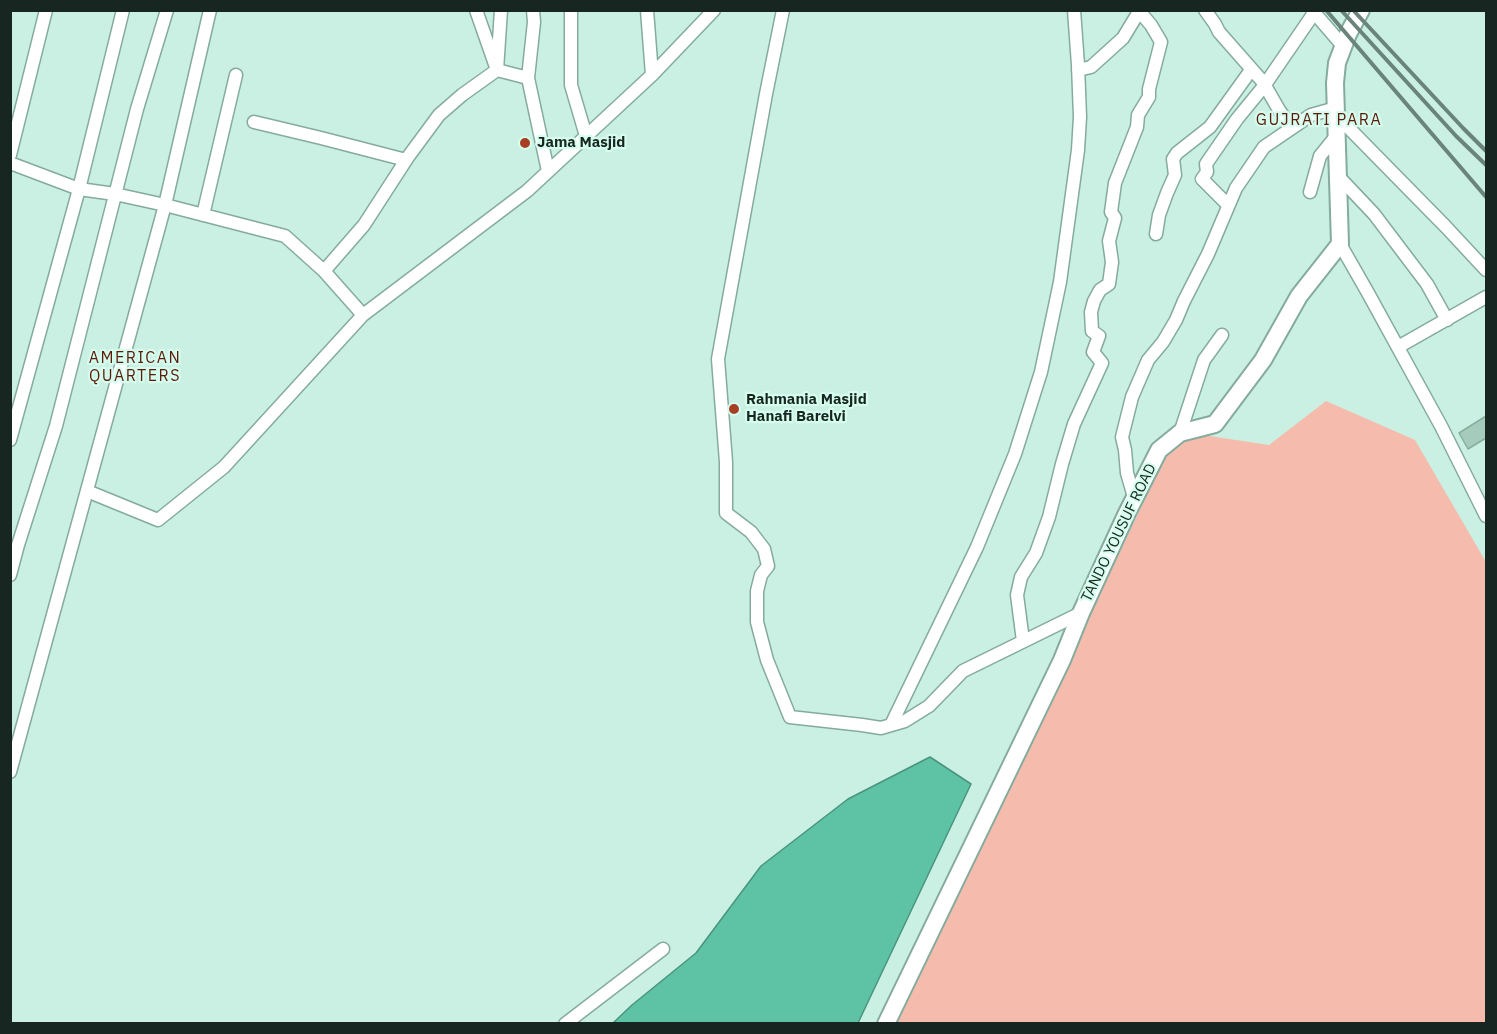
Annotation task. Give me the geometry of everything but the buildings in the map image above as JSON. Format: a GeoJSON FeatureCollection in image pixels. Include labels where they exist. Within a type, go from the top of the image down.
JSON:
{"type":"FeatureCollection","features":[{"type":"Feature","properties":{"kind":"street"},"geometry":{"type":"LineString","coordinates":[[10,155],[45,10]]}},
{"type":"Feature","properties":{"kind":"street"},"geometry":{"type":"LineString","coordinates":[[10,440],[79,189],[123,10]]}},
{"type":"Feature","properties":{"kind":"street"},"geometry":{"type":"LineString","coordinates":[[10,575],[56,426],[137,109],[167,10]]}},
{"type":"Feature","properties":{"kind":"street"},"geometry":{"type":"LineString","coordinates":[[10,772],[165,205],[210,10]]}},
{"type":"Feature","properties":{"kind":"street"},"geometry":{"type":"LineString","coordinates":[[476,10],[497,70]]}},
{"type":"Feature","properties":{"kind":"street"},"geometry":{"type":"LineString","coordinates":[[497,70],[501,10]]}},
{"type":"Feature","properties":{"kind":"street"},"geometry":{"type":"LineString","coordinates":[[533,10],[534,22],[528,78],[548,171]]}},
{"type":"Feature","properties":{"kind":"street"},"geometry":{"type":"LineString","coordinates":[[571,10],[571,85],[586,136]]}},
{"type":"Feature","properties":{"kind":"street"},"geometry":{"type":"LineString","coordinates":[[647,10],[652,75]]}},
{"type":"Feature","properties":{"kind":"street"},"geometry":{"type":"LineString","coordinates":[[87,491],[158,520],[224,468],[363,315],[527,191],[652,75],[714,10]]}},
{"type":"Feature","properties":{"kind":"street"},"geometry":{"type":"LineString","coordinates":[[783,10],[718,359],[726,462],[726,513],[751,532],[764,549],[768,566],[761,575],[757,591],[757,622],[767,660],[790,717],[881,728],[905,721],[929,705],[963,671],[1081,613]]}},
{"type":"Feature","properties":{"kind":"street"},"geometry":{"type":"LineString","coordinates":[[891,725],[977,547],[1015,454],[1041,372],[1060,282],[1078,150],[1080,117],[1074,10]]}},
{"type":"Feature","properties":{"kind":"street"},"geometry":{"type":"LineString","coordinates":[[1205,10],[1219,32],[1264,86],[1292,128]]}},
{"type":"Feature","properties":{"kind":"street"},"geometry":{"type":"LineString","coordinates":[[1361,10],[1343,46],[1337,63],[1335,83],[1340,244],[1441,426],[1486,516]]}},
{"type":"Feature","properties":{"kind":"street"},"geometry":{"type":"LineString","coordinates":[[1023,641],[1017,595],[1021,577],[1036,553],[1074,424],[1102,363],[1093,352],[1099,336],[1092,331],[1091,312],[1100,290],[1109,284],[1112,262],[1109,241],[1115,218],[1111,212],[1114,183],[1137,127],[1138,116],[1149,97],[1161,42],[1140,11],[1123,38],[1091,67],[1078,70]]}},
{"type":"Feature","properties":{"kind":"street"},"geometry":{"type":"LineString","coordinates":[[1228,205],[1202,179],[1207,172],[1206,164],[1237,119],[1264,86],[1313,12],[1343,46]]}},
{"type":"Feature","properties":{"kind":"street"},"geometry":{"type":"LineString","coordinates":[[497,70],[528,78]]}},
{"type":"Feature","properties":{"kind":"street"},"geometry":{"type":"LineString","coordinates":[[324,271],[364,225],[406,160],[440,115],[462,95],[497,70]]}},
{"type":"Feature","properties":{"kind":"street"},"geometry":{"type":"LineString","coordinates":[[1156,234],[1159,215],[1175,175],[1173,159],[1177,153],[1210,127],[1251,70]]}},
{"type":"Feature","properties":{"kind":"street"},"geometry":{"type":"LineString","coordinates":[[203,215],[236,75]]}},
{"type":"Feature","properties":{"kind":"street"},"geometry":{"type":"LineString","coordinates":[[1134,497],[1126,473],[1122,438],[1132,397],[1149,360],[1176,320],[1208,254],[1236,188],[1264,147],[1311,115],[1336,111]]}},
{"type":"Feature","properties":{"kind":"street"},"geometry":{"type":"LineString","coordinates":[[1336,111],[1486,270]]}},
{"type":"Feature","properties":{"kind":"street"},"geometry":{"type":"LineString","coordinates":[[254,122],[406,160]]}},
{"type":"Feature","properties":{"kind":"street"},"geometry":{"type":"LineString","coordinates":[[1310,192],[1320,156],[1337,135]]}},
{"type":"Feature","properties":{"kind":"street"},"geometry":{"type":"LineString","coordinates":[[10,163],[79,189],[165,205],[285,236],[324,271],[363,315]]}},
{"type":"Feature","properties":{"kind":"street"},"geometry":{"type":"LineString","coordinates":[[1339,177],[1374,214],[1427,284],[1447,320]]}},
{"type":"Feature","properties":{"kind":"street","name":"TANDO YOUSUF ROAD"},"geometry":{"type":"LineString","coordinates":[[886,1023],[1062,660],[1134,497],[1159,450],[1180,433],[1215,424],[1263,360],[1299,296],[1340,244]]}},
{"type":"Feature","properties":{"kind":"street"},"geometry":{"type":"LineString","coordinates":[[1398,347],[1486,297]]}},
{"type":"Feature","properties":{"kind":"street"},"geometry":{"type":"LineString","coordinates":[[1180,433],[1204,360],[1222,335]]}},
{"type":"Feature","properties":{"kind":"street"},"geometry":{"type":"LineString","coordinates":[[565,1023],[663,949]]}},
{"type":"Feature","properties":{"kind":"shaded area"},"geometry":{"type":"Polygon","coordinates":[[[1326,401],[1415,440],[1486,562],[1486,1023],[896,1024],[1171,444],[1203,435],[1269,445],[1326,401]]]}},
{"type":"Feature","properties":{"kind":"shaded area"},"geometry":{"type":"Polygon","coordinates":[[[930,757],[971,784],[858,1023],[613,1023],[696,953],[761,866],[848,799],[930,757]]]}},
{"type":"Feature","properties":{"kind":"railway"},"geometry":{"type":"LineString","coordinates":[[1326,10],[1486,197]]}},
{"type":"Feature","properties":{"kind":"railway"},"geometry":{"type":"LineString","coordinates":[[1341,10],[1456,136],[1486,165]]}},
{"type":"Feature","properties":{"kind":"railway"},"geometry":{"type":"LineString","coordinates":[[1353,10],[1486,151]]}},
{"type":"Feature","properties":{"kind":"place","name":"Jama Masjid"},"geometry":{"type":"Point","coordinates":[525,143]}},
{"type":"Feature","properties":{"kind":"place","name":"Rahmania Masjid Hanafi Barelvi"},"geometry":{"type":"Point","coordinates":[734,409]}},
{"type":"Feature","properties":{"kind":"district","name":"GUJRATI PARA"},"geometry":{"type":"Point","coordinates":[1319,120]}},
{"type":"Feature","properties":{"kind":"district","name":"AMERICAN QUARTERS"},"geometry":{"type":"Point","coordinates":[135,367]}}]}
